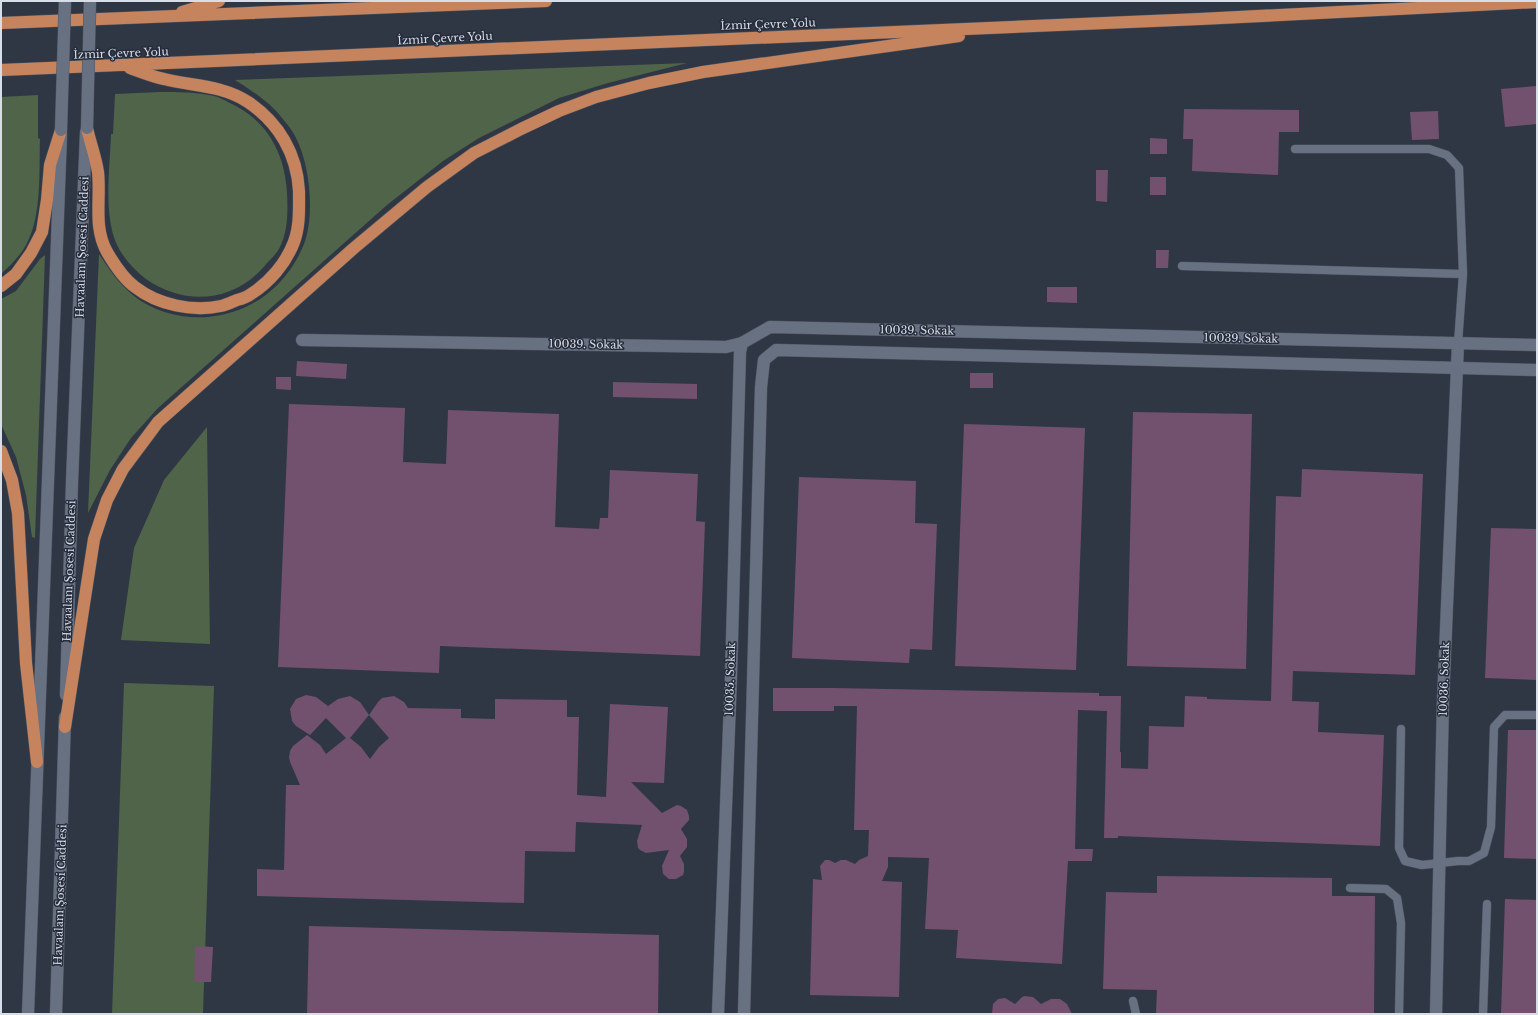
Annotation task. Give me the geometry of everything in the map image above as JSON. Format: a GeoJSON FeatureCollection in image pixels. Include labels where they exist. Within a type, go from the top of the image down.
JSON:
{"type":"FeatureCollection","features":[{"type":"Feature","properties":{"kind":"highway"},"geometry":{"type":"LineString","coordinates":[[163,18],[219,1]]}},
{"type":"Feature","properties":{"kind":"highway"},"geometry":{"type":"LineString","coordinates":[[1,24],[546,1]]}},
{"type":"Feature","properties":{"kind":"highway","name":"İzmir Çevre Yolu"},"geometry":{"type":"LineString","coordinates":[[1,70],[1039,26],[1537,2]]}},
{"type":"Feature","properties":{"kind":"highway"},"geometry":{"type":"LineString","coordinates":[[65,727],[94,539],[107,500],[123,469],[138,447],[158,422],[354,248],[427,187],[474,153],[521,128],[559,111],[596,97],[649,83],[702,72],[815,55],[1039,26]]}},
{"type":"Feature","properties":{"kind":"highway"},"geometry":{"type":"LineString","coordinates":[[87,128],[98,172],[98,224],[106,250],[121,272],[135,287],[155,299],[176,306],[196,308],[221,306],[250,295],[271,278],[284,262],[294,242],[298,225],[299,208],[298,179],[292,154],[281,134],[269,120],[247,102],[218,89],[164,80],[123,66]]}},
{"type":"Feature","properties":{"kind":"highway"},"geometry":{"type":"LineString","coordinates":[[1,286],[16,274],[31,253],[42,232],[50,165],[61,130]]}},
{"type":"Feature","properties":{"kind":"highway"},"geometry":{"type":"LineString","coordinates":[[1,451],[12,480],[18,513],[26,663],[37,762]]}},
{"type":"Feature","properties":{"kind":"street"},"geometry":{"type":"LineString","coordinates":[[28,1014],[45,586],[65,1]]}},
{"type":"Feature","properties":{"kind":"street","name":"Havaalanı Şosesi Caddesi"},"geometry":{"type":"LineString","coordinates":[[56,1014],[72,482],[87,128],[90,1]]}},
{"type":"Feature","properties":{"kind":"street","name":"10039. Sokak"},"geometry":{"type":"LineString","coordinates":[[302,340],[726,346],[742,344],[770,327],[1537,345]]}},
{"type":"Feature","properties":{"kind":"street","name":"10036. Sokak"},"geometry":{"type":"LineString","coordinates":[[1436,1014],[1443,701],[1458,343]]}},
{"type":"Feature","properties":{"kind":"street","name":"10035. Sokak"},"geometry":{"type":"LineString","coordinates":[[718,1014],[731,676],[740,360],[742,344]]}},
{"type":"Feature","properties":{"kind":"street","name":"10035. Sokak"},"geometry":{"type":"LineString","coordinates":[[744,1014],[760,387],[764,360],[776,350],[1457,368]]}},
{"type":"Feature","properties":{"kind":"street"},"geometry":{"type":"LineString","coordinates":[[1457,368],[1537,370]]}},
{"type":"Feature","properties":{"kind":"lane"},"geometry":{"type":"LineString","coordinates":[[1295,149],[1429,149],[1447,155],[1459,168],[1463,274],[1458,343]]}},
{"type":"Feature","properties":{"kind":"lane"},"geometry":{"type":"LineString","coordinates":[[1182,266],[1463,274]]}},
{"type":"Feature","properties":{"kind":"lane"},"geometry":{"type":"LineString","coordinates":[[1402,729],[1399,848],[1405,861],[1422,865],[1469,861],[1484,854],[1491,827],[1494,727],[1505,715],[1537,715]]}},
{"type":"Feature","properties":{"kind":"lane"},"geometry":{"type":"LineString","coordinates":[[1350,888],[1386,888],[1397,898],[1401,923],[1400,1014]]}},
{"type":"Feature","properties":{"kind":"lane"},"geometry":{"type":"LineString","coordinates":[[1483,1014],[1487,904]]}},
{"type":"Feature","properties":{"kind":"lane"},"geometry":{"type":"LineString","coordinates":[[1133,1001],[1136,1014]]}},
{"type":"Feature","properties":{"kind":"green space"},"geometry":{"type":"Polygon","coordinates":[[[687,63],[608,83],[559,98],[479,138],[443,161],[387,205],[158,408],[131,438],[110,470],[88,513],[99,254],[119,281],[142,302],[169,313],[188,317],[208,317],[239,310],[266,295],[288,273],[304,244],[310,205],[308,176],[301,149],[288,125],[277,112],[260,97],[235,80],[687,63]]]}},
{"type":"Feature","properties":{"kind":"green space"},"geometry":{"type":"Polygon","coordinates":[[[181,92],[214,96],[241,109],[263,127],[271,138],[282,164],[287,193],[287,222],[279,249],[255,276],[241,286],[226,293],[194,297],[177,294],[161,288],[146,279],[130,264],[117,245],[113,233],[110,220],[108,191],[115,94],[181,92]]]}},
{"type":"Feature","properties":{"kind":"green space"},"geometry":{"type":"Polygon","coordinates":[[[38,95],[38,138],[40,139],[39,192],[35,219],[32,232],[22,252],[1,274],[1,97],[38,95]]]}},
{"type":"Feature","properties":{"kind":"green space"},"geometry":{"type":"Polygon","coordinates":[[[45,255],[35,538],[32,537],[26,495],[16,457],[1,424],[1,299],[16,291],[40,259],[45,255]]]}},
{"type":"Feature","properties":{"kind":"green space"},"geometry":{"type":"Polygon","coordinates":[[[207,427],[210,644],[121,640],[134,548],[164,480],[207,427]]]}},
{"type":"Feature","properties":{"kind":"green space"},"geometry":{"type":"Polygon","coordinates":[[[124,683],[214,686],[203,1014],[112,1014],[124,683]]]}},
{"type":"Feature","properties":{"kind":"building"},"geometry":{"type":"Polygon","coordinates":[[[1537,86],[1537,124],[1505,127],[1501,89],[1537,86]]]}},
{"type":"Feature","properties":{"kind":"building"},"geometry":{"type":"Polygon","coordinates":[[[1184,109],[1299,110],[1299,132],[1279,132],[1278,175],[1192,171],[1193,139],[1183,139],[1184,109]]]}},
{"type":"Feature","properties":{"kind":"building"},"geometry":{"type":"Polygon","coordinates":[[[1438,111],[1439,139],[1412,140],[1410,112],[1438,111]]]}},
{"type":"Feature","properties":{"kind":"building"},"geometry":{"type":"Polygon","coordinates":[[[1150,138],[1167,139],[1167,154],[1150,154],[1150,138]]]}},
{"type":"Feature","properties":{"kind":"building"},"geometry":{"type":"Polygon","coordinates":[[[1096,170],[1108,170],[1107,202],[1096,201],[1096,170]]]}},
{"type":"Feature","properties":{"kind":"building"},"geometry":{"type":"Polygon","coordinates":[[[1150,177],[1166,177],[1166,195],[1150,195],[1150,177]]]}},
{"type":"Feature","properties":{"kind":"building"},"geometry":{"type":"Polygon","coordinates":[[[1156,250],[1169,250],[1168,268],[1156,268],[1156,250]]]}},
{"type":"Feature","properties":{"kind":"building"},"geometry":{"type":"Polygon","coordinates":[[[1047,287],[1077,287],[1077,303],[1047,302],[1047,287]]]}},
{"type":"Feature","properties":{"kind":"building"},"geometry":{"type":"Polygon","coordinates":[[[297,361],[347,364],[346,379],[296,376],[297,361]]]}},
{"type":"Feature","properties":{"kind":"building"},"geometry":{"type":"Polygon","coordinates":[[[970,373],[993,373],[993,388],[970,388],[970,373]]]}},
{"type":"Feature","properties":{"kind":"building"},"geometry":{"type":"Polygon","coordinates":[[[276,377],[291,377],[291,390],[276,389],[276,377]]]}},
{"type":"Feature","properties":{"kind":"building"},"geometry":{"type":"Polygon","coordinates":[[[613,382],[697,384],[697,399],[613,397],[613,382]]]}},
{"type":"Feature","properties":{"kind":"building"},"geometry":{"type":"Polygon","coordinates":[[[289,404],[405,408],[403,462],[446,464],[448,410],[559,414],[555,527],[599,529],[600,518],[608,518],[610,470],[698,474],[696,521],[705,522],[700,656],[440,646],[439,673],[278,667],[289,404]]]}},
{"type":"Feature","properties":{"kind":"building"},"geometry":{"type":"Polygon","coordinates":[[[1133,412],[1252,414],[1246,669],[1127,666],[1133,412]]]}},
{"type":"Feature","properties":{"kind":"building"},"geometry":{"type":"Polygon","coordinates":[[[964,424],[1085,428],[1076,670],[955,666],[964,424]]]}},
{"type":"Feature","properties":{"kind":"building"},"geometry":{"type":"Polygon","coordinates":[[[1302,469],[1423,474],[1415,675],[1293,671],[1292,701],[1319,702],[1318,732],[1384,735],[1380,846],[1118,836],[1118,838],[1104,838],[1107,711],[1078,710],[1075,849],[1093,849],[1092,861],[1068,861],[1062,964],[956,958],[958,930],[925,929],[929,858],[888,857],[888,867],[882,881],[902,882],[899,997],[810,995],[813,879],[822,880],[820,866],[825,860],[835,863],[841,860],[846,860],[855,864],[859,860],[868,856],[869,830],[854,830],[857,706],[834,706],[834,711],[773,711],[773,688],[1099,693],[1099,696],[1121,696],[1121,768],[1148,769],[1149,726],[1184,727],[1185,696],[1207,697],[1207,699],[1271,701],[1276,496],[1301,497],[1302,469]]]}},
{"type":"Feature","properties":{"kind":"building"},"geometry":{"type":"Polygon","coordinates":[[[799,477],[916,481],[915,523],[937,524],[932,650],[910,649],[909,663],[792,658],[799,477]]]}},
{"type":"Feature","properties":{"kind":"building"},"geometry":{"type":"Polygon","coordinates":[[[1491,528],[1537,529],[1537,680],[1485,678],[1491,528]]]}},
{"type":"Feature","properties":{"kind":"building"},"geometry":{"type":"Polygon","coordinates":[[[306,695],[316,697],[328,706],[338,699],[350,696],[360,702],[369,715],[382,698],[394,696],[404,702],[408,708],[461,709],[461,718],[495,719],[495,699],[567,700],[567,717],[579,717],[577,795],[606,797],[610,704],[668,707],[664,783],[631,782],[662,813],[677,805],[687,810],[689,820],[681,829],[687,839],[687,847],[680,856],[684,864],[683,875],[676,879],[669,879],[663,874],[662,866],[669,850],[646,853],[638,848],[637,841],[642,825],[576,822],[575,852],[525,851],[524,903],[257,896],[257,869],[284,870],[286,785],[300,785],[290,762],[290,751],[293,746],[307,735],[320,745],[326,754],[346,738],[326,718],[310,735],[296,726],[292,721],[290,709],[296,699],[306,695]],[[369,715],[350,738],[361,747],[370,759],[379,747],[389,738],[369,715]]]}},
{"type":"Feature","properties":{"kind":"building"},"geometry":{"type":"Polygon","coordinates":[[[1508,730],[1537,730],[1537,859],[1504,858],[1508,730]]]}},
{"type":"Feature","properties":{"kind":"building"},"geometry":{"type":"Polygon","coordinates":[[[1157,876],[1332,878],[1332,896],[1375,896],[1374,1014],[1156,1013],[1157,990],[1103,989],[1106,892],[1157,893],[1157,876]]]}},
{"type":"Feature","properties":{"kind":"building"},"geometry":{"type":"Polygon","coordinates":[[[1505,899],[1537,900],[1537,1014],[1501,1014],[1505,899]]]}},
{"type":"Feature","properties":{"kind":"building"},"geometry":{"type":"Polygon","coordinates":[[[309,926],[659,935],[658,1014],[307,1014],[309,926]]]}},
{"type":"Feature","properties":{"kind":"building"},"geometry":{"type":"Polygon","coordinates":[[[195,946],[213,947],[211,982],[194,982],[195,946]]]}},
{"type":"Feature","properties":{"kind":"building"},"geometry":{"type":"Polygon","coordinates":[[[1024,996],[1033,997],[1041,1004],[1051,999],[1060,999],[1067,1004],[1072,1014],[992,1014],[993,1004],[998,999],[1005,998],[1015,1004],[1024,996]]]}}]}
